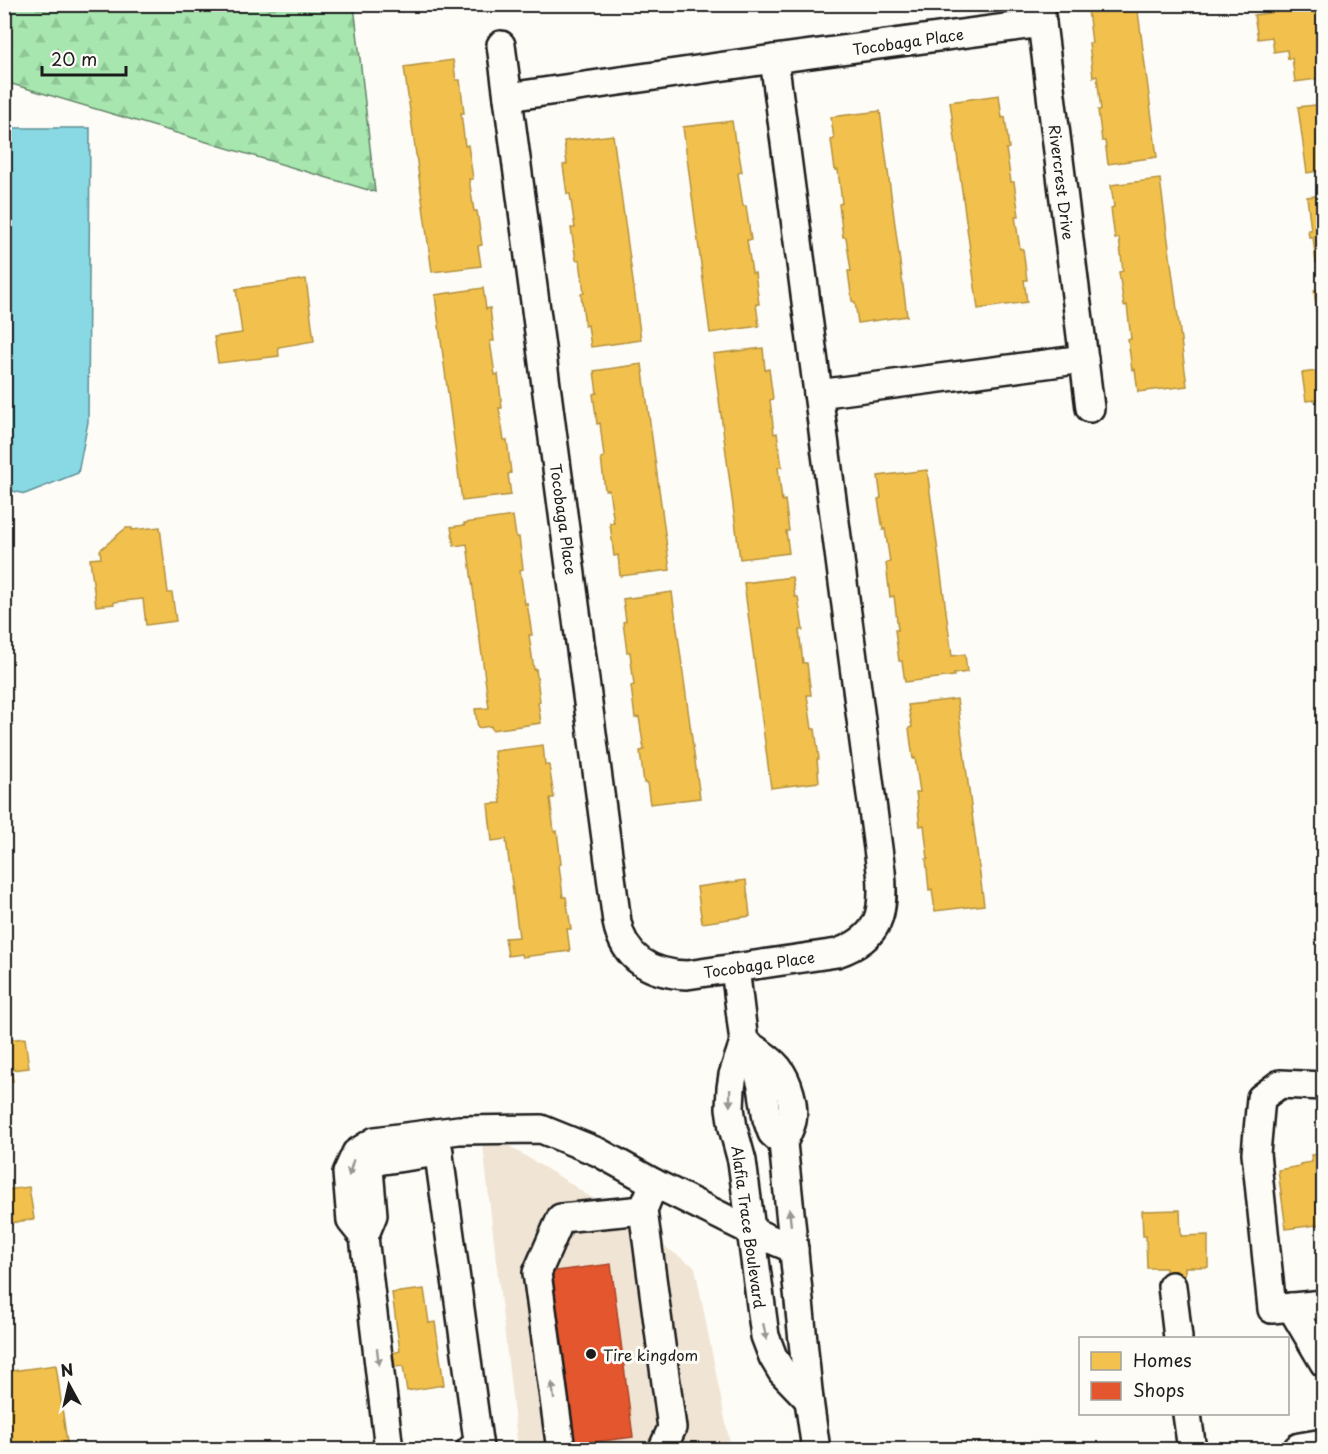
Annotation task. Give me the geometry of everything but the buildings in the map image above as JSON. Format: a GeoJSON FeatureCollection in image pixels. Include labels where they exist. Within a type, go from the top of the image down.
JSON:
{"type":"FeatureCollection","features":[{"type":"Feature","properties":{"kind":"main road"},"geometry":{"type":"LineString","coordinates":[[1300,1449],[1323,1446]]}},
{"type":"Feature","properties":{"kind":"street","name":"Tocobaga Place"},"geometry":{"type":"LineString","coordinates":[[508,97],[774,59],[1041,14]]}},
{"type":"Feature","properties":{"kind":"street","name":"Rivercrest Drive"},"geometry":{"type":"LineString","coordinates":[[1041,14],[1090,408]]}},
{"type":"Feature","properties":{"kind":"street","name":"Tocobaga Place"},"geometry":{"type":"LineString","coordinates":[[501,45],[619,932],[629,952],[638,960],[660,972],[674,975],[837,953],[853,947],[866,937],[875,926],[882,909],[881,871],[774,59]]}},
{"type":"Feature","properties":{"kind":"street"},"geometry":{"type":"LineString","coordinates":[[818,394],[1084,359]]}},
{"type":"Feature","properties":{"kind":"street","name":"Alafia Trace Boulevard"},"geometry":{"type":"LineString","coordinates":[[735,968],[744,1042],[733,1075],[730,1108],[742,1161],[765,1336],[782,1372],[809,1400]]}},
{"type":"Feature","properties":{"kind":"street"},"geometry":{"type":"LineString","coordinates":[[744,1042],[764,1054],[778,1068],[788,1086],[792,1103],[789,1132],[783,1143],[816,1449]]}},
{"type":"Feature","properties":{"kind":"street"},"geometry":{"type":"LineString","coordinates":[[1323,1086],[1280,1084],[1261,1098],[1256,1153],[1272,1309],[1323,1304]]}},
{"type":"Feature","properties":{"kind":"street"},"geometry":{"type":"LineString","coordinates":[[389,1449],[364,1237],[351,1221],[347,1173],[356,1153],[375,1141],[437,1142],[459,1130],[541,1129],[598,1152],[654,1183],[751,1231],[794,1249]]}},
{"type":"Feature","properties":{"kind":"street"},"geometry":{"type":"LineString","coordinates":[[437,1142],[479,1448],[470,1449]]}},
{"type":"Feature","properties":{"kind":"street"},"geometry":{"type":"LineString","coordinates":[[654,1183],[643,1210],[672,1428],[662,1449]]}},
{"type":"Feature","properties":{"kind":"street"},"geometry":{"type":"LineString","coordinates":[[561,1449],[537,1273],[561,1218],[643,1210]]}},
{"type":"Feature","properties":{"kind":"street"},"geometry":{"type":"LineString","coordinates":[[1172,1286],[1178,1337]]}},
{"type":"Feature","properties":{"kind":"street"},"geometry":{"type":"LineString","coordinates":[[1291,1307],[1323,1363]]}},
{"type":"Feature","properties":{"kind":"street"},"geometry":{"type":"LineString","coordinates":[[1187,1415],[1192,1449]]}},
{"type":"Feature","properties":{"kind":"shaded area"},"geometry":{"type":"Polygon","coordinates":[[[481,1129],[565,1180],[695,1267],[731,1449],[518,1449],[481,1129]]]}},
{"type":"Feature","properties":{"kind":"green space"},"geometry":{"type":"Polygon","coordinates":[[[4,5],[354,5],[375,192],[5,82],[4,5]]]}},
{"type":"Feature","properties":{"kind":"water"},"geometry":{"type":"Polygon","coordinates":[[[5,128],[90,128],[88,422],[78,473],[25,494],[5,489],[5,128]]]}},
{"type":"Feature","properties":{"kind":"place","name":"Tire kingdom"},"geometry":{"type":"Point","coordinates":[591,1354]}}]}
